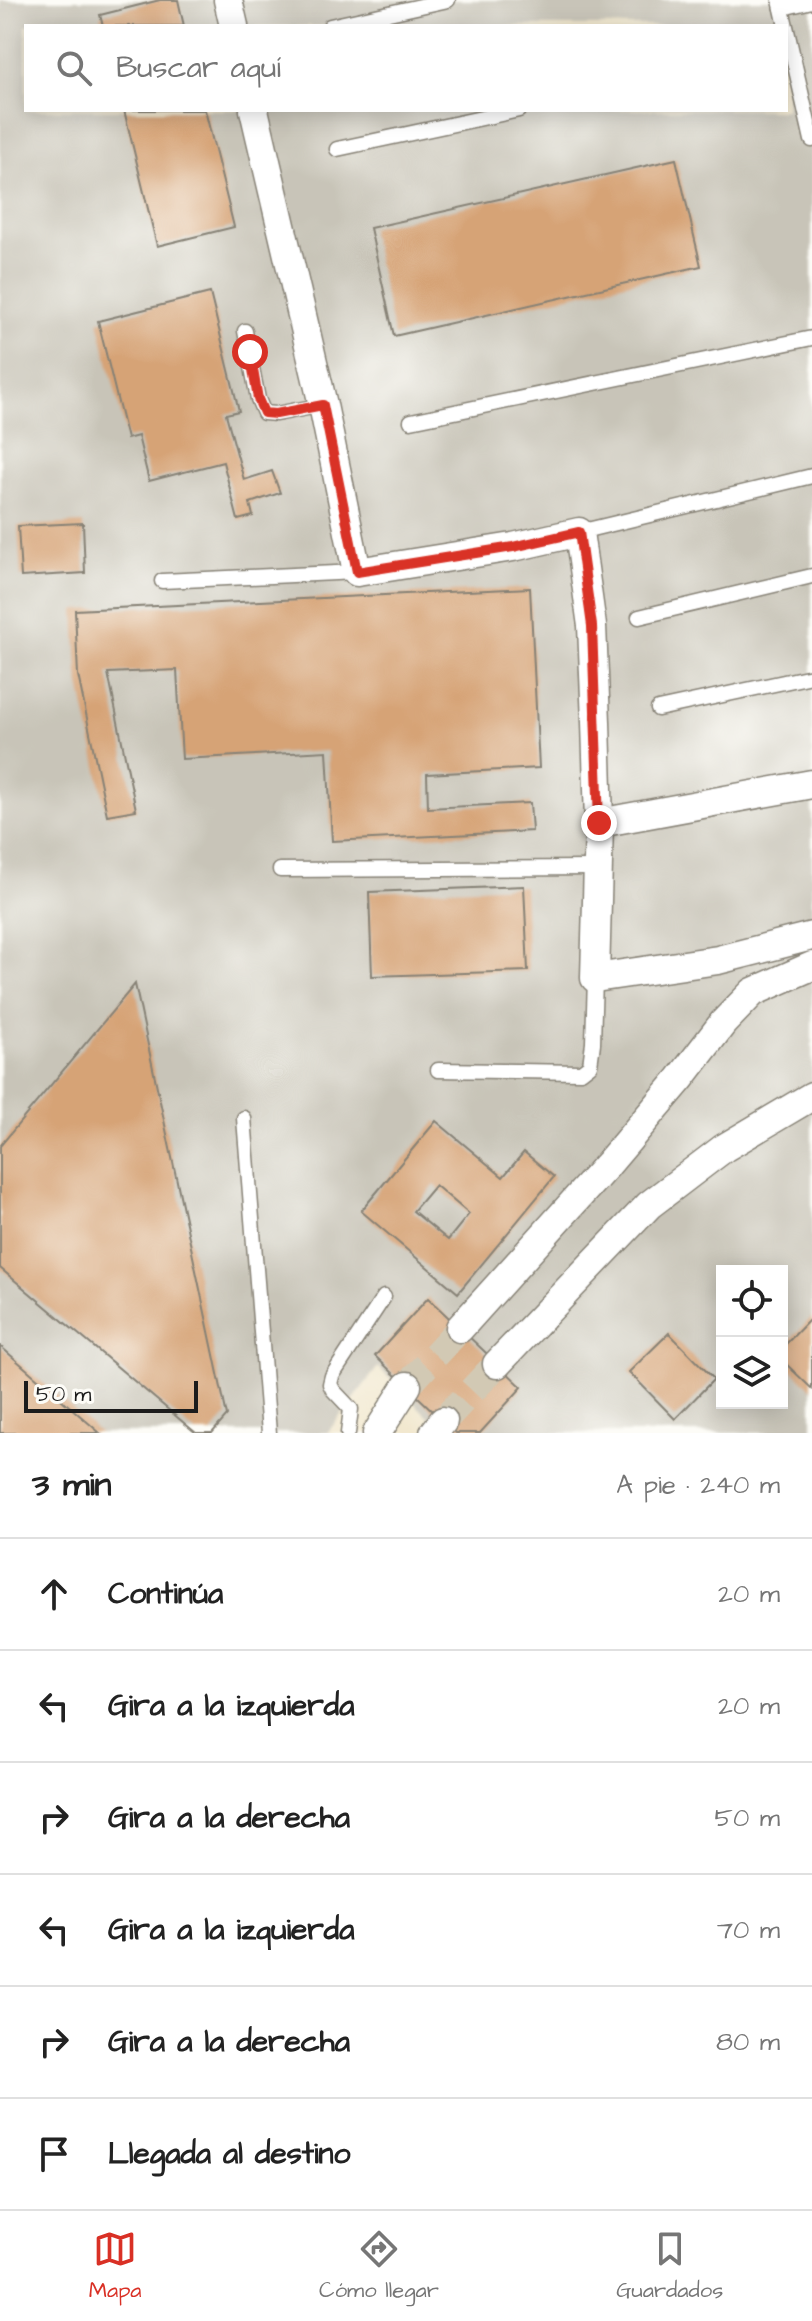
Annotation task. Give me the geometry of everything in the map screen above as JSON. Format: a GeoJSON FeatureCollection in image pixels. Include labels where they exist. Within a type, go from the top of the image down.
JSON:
{"type":"FeatureCollection","features":[{"type":"Feature","properties":{"kind":"street"},"geometry":{"type":"LineString","coordinates":[[228,0],[234,24]]}},
{"type":"Feature","properties":{"kind":"street"},"geometry":{"type":"LineString","coordinates":[[254,112],[323,405],[357,572],[513,547],[579,532],[592,626],[599,823],[595,978],[718,960],[812,936]]}},
{"type":"Feature","properties":{"kind":"street"},"geometry":{"type":"LineString","coordinates":[[599,823],[812,784]]}},
{"type":"Feature","properties":{"kind":"street"},"geometry":{"type":"LineString","coordinates":[[460,1328],[608,1164],[723,1023],[753,992],[812,966]]}},
{"type":"Feature","properties":{"kind":"street"},"geometry":{"type":"LineString","coordinates":[[497,1364],[649,1205],[724,1148],[812,1096]]}},
{"type":"Feature","properties":{"kind":"street"},"geometry":{"type":"LineString","coordinates":[[377,1433],[407,1386]]}},
{"type":"Feature","properties":{"kind":"lane"},"geometry":{"type":"LineString","coordinates":[[339,24],[448,0]]}},
{"type":"Feature","properties":{"kind":"lane"},"geometry":{"type":"LineString","coordinates":[[785,24],[781,4],[812,1]]}},
{"type":"Feature","properties":{"kind":"lane"},"geometry":{"type":"LineString","coordinates":[[790,51],[805,77],[812,140]]}},
{"type":"Feature","properties":{"kind":"lane"},"geometry":{"type":"LineString","coordinates":[[337,149],[510,112]]}},
{"type":"Feature","properties":{"kind":"lane"},"geometry":{"type":"LineString","coordinates":[[245,331],[258,399],[264,413],[276,414],[323,405]]}},
{"type":"Feature","properties":{"kind":"lane"},"geometry":{"type":"LineString","coordinates":[[411,421],[812,338]]}},
{"type":"Feature","properties":{"kind":"lane"},"geometry":{"type":"LineString","coordinates":[[579,532],[812,476]]}},
{"type":"Feature","properties":{"kind":"lane"},"geometry":{"type":"LineString","coordinates":[[162,581],[357,572]]}},
{"type":"Feature","properties":{"kind":"lane"},"geometry":{"type":"LineString","coordinates":[[639,617],[812,576]]}},
{"type":"Feature","properties":{"kind":"lane"},"geometry":{"type":"LineString","coordinates":[[658,709],[812,676]]}},
{"type":"Feature","properties":{"kind":"lane"},"geometry":{"type":"LineString","coordinates":[[280,870],[598,868]]}},
{"type":"Feature","properties":{"kind":"lane"},"geometry":{"type":"LineString","coordinates":[[438,1070],[581,1072],[590,1065],[595,978]]}},
{"type":"Feature","properties":{"kind":"lane"},"geometry":{"type":"LineString","coordinates":[[244,1118],[269,1433]]}},
{"type":"Feature","properties":{"kind":"lane"},"geometry":{"type":"LineString","coordinates":[[348,1433],[351,1409],[333,1390],[330,1384],[332,1376],[384,1297]]}},
{"type":"Feature","properties":{"kind":"shaded area"},"geometry":{"type":"Polygon","coordinates":[[[0,0],[812,0],[812,1433],[445,1433],[378,1367],[327,1433],[0,1433],[0,0]]]}},
{"type":"Feature","properties":{"kind":"building"},"geometry":{"type":"Polygon","coordinates":[[[160,0],[178,0],[184,24],[102,24],[100,15],[160,0]]]}},
{"type":"Feature","properties":{"kind":"building"},"geometry":{"type":"Polygon","coordinates":[[[124,112],[205,112],[234,227],[157,246],[124,112]]]}},
{"type":"Feature","properties":{"kind":"building"},"geometry":{"type":"Polygon","coordinates":[[[676,159],[701,266],[394,336],[370,228],[676,159]]]}},
{"type":"Feature","properties":{"kind":"building"},"geometry":{"type":"Polygon","coordinates":[[[210,293],[239,411],[226,414],[244,480],[272,471],[280,493],[250,503],[253,516],[238,520],[223,462],[149,481],[138,436],[127,439],[98,321],[210,293]]]}},
{"type":"Feature","properties":{"kind":"building"},"geometry":{"type":"Polygon","coordinates":[[[83,523],[85,573],[21,577],[18,526],[83,523]]]}},
{"type":"Feature","properties":{"kind":"building"},"geometry":{"type":"Polygon","coordinates":[[[530,588],[539,768],[427,774],[428,808],[530,803],[532,831],[332,841],[327,751],[182,759],[177,670],[108,673],[136,810],[107,815],[78,675],[75,610],[530,588]]]}},
{"type":"Feature","properties":{"kind":"building"},"geometry":{"type":"Polygon","coordinates":[[[524,886],[528,971],[372,976],[369,892],[524,886]]]}},
{"type":"Feature","properties":{"kind":"building"},"geometry":{"type":"Polygon","coordinates":[[[135,984],[227,1416],[212,1433],[196,1433],[0,1268],[0,1146],[135,984]]]}},
{"type":"Feature","properties":{"kind":"building"},"geometry":{"type":"Polygon","coordinates":[[[436,1121],[503,1177],[524,1152],[554,1177],[458,1293],[361,1211],[436,1121]],[[435,1185],[413,1211],[448,1240],[469,1214],[435,1185]]]}},
{"type":"Feature","properties":{"kind":"building"},"geometry":{"type":"Polygon","coordinates":[[[428,1298],[522,1387],[480,1433],[456,1433],[375,1356],[428,1298]]]}},
{"type":"Feature","properties":{"kind":"building"},"geometry":{"type":"Polygon","coordinates":[[[812,1317],[812,1389],[788,1366],[788,1342],[812,1317]]]}},
{"type":"Feature","properties":{"kind":"building"},"geometry":{"type":"Polygon","coordinates":[[[669,1333],[714,1379],[675,1419],[629,1372],[669,1333]]]}},
{"type":"Feature","properties":{"kind":"building"},"geometry":{"type":"Polygon","coordinates":[[[0,1346],[100,1433],[0,1433],[0,1346]]]}},
{"type":"Feature","properties":{"kind":"tunnel"},"geometry":{"type":"LineString","coordinates":[[407,1386],[460,1328]]}},
{"type":"Feature","properties":{"kind":"tunnel"},"geometry":{"type":"LineString","coordinates":[[443,1421],[497,1364]]}},
{"type":"Feature","properties":{"kind":"route"},"geometry":{"type":"LineString","coordinates":[[250,352],[258,399],[264,413],[276,414],[323,405],[357,572],[513,547],[579,532],[592,626],[599,823]]}}]}
